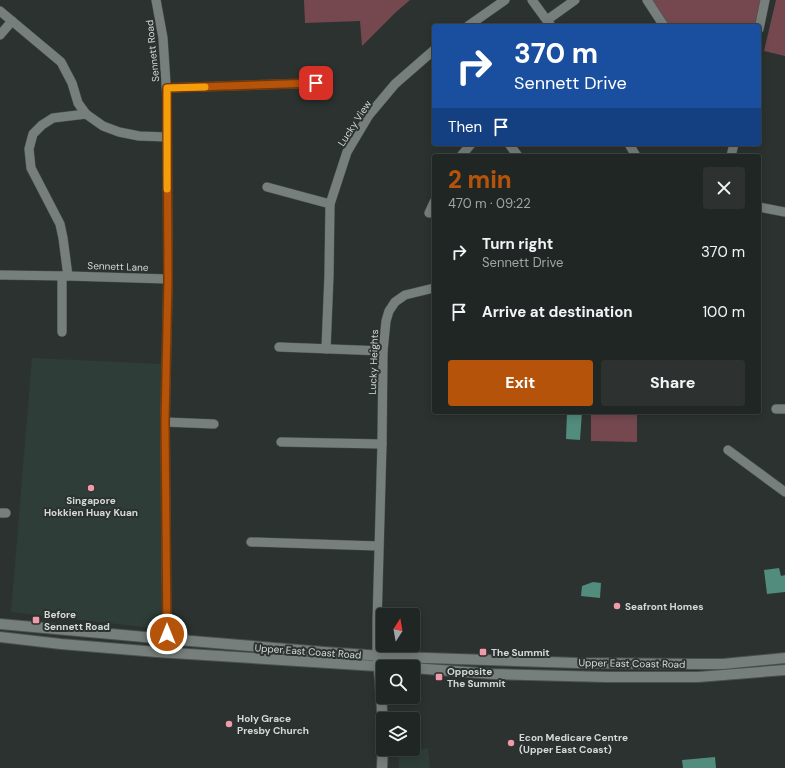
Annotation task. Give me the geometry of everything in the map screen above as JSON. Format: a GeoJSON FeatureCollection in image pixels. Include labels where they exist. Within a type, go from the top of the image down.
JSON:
{"type":"FeatureCollection","features":[{"type":"Feature","properties":{"kind":"main road","name":"Upper East Coast Road"},"geometry":{"type":"LineString","coordinates":[[0,624],[167,639],[376,661]]}},
{"type":"Feature","properties":{"kind":"main road","name":"Upper East Coast Road"},"geometry":{"type":"LineString","coordinates":[[0,637],[61,644],[166,652],[376,661]]}},
{"type":"Feature","properties":{"kind":"main road","name":"Upper East Coast Road"},"geometry":{"type":"LineString","coordinates":[[420,661],[723,664],[785,658]]}},
{"type":"Feature","properties":{"kind":"main road","name":"Upper East Coast Road"},"geometry":{"type":"LineString","coordinates":[[420,669],[494,674],[606,677],[698,677],[785,670]]}},
{"type":"Feature","properties":{"kind":"main road"},"geometry":{"type":"LineString","coordinates":[[381,704],[383,745],[382,768]]}},
{"type":"Feature","properties":{"kind":"street","name":"Sennett Road"},"geometry":{"type":"LineString","coordinates":[[156,0],[163,38],[167,88],[168,279],[165,422],[166,652]]}},
{"type":"Feature","properties":{"kind":"street"},"geometry":{"type":"LineString","coordinates":[[471,24],[505,0]]}},
{"type":"Feature","properties":{"kind":"street"},"geometry":{"type":"LineString","coordinates":[[532,0],[549,23],[575,0]]}},
{"type":"Feature","properties":{"kind":"street"},"geometry":{"type":"LineString","coordinates":[[647,0],[663,24]]}},
{"type":"Feature","properties":{"kind":"street"},"geometry":{"type":"LineString","coordinates":[[760,24],[766,0]]}},
{"type":"Feature","properties":{"kind":"street"},"geometry":{"type":"LineString","coordinates":[[0,11],[60,62],[72,83],[78,103],[86,114],[103,126],[119,132],[139,136],[167,137]]}},
{"type":"Feature","properties":{"kind":"street"},"geometry":{"type":"LineString","coordinates":[[0,35],[12,22]]}},
{"type":"Feature","properties":{"kind":"street","name":"Lucky View"},"geometry":{"type":"LineString","coordinates":[[326,349],[330,204],[347,152],[369,115],[396,84],[432,52]]}},
{"type":"Feature","properties":{"kind":"street"},"geometry":{"type":"LineString","coordinates":[[167,88],[316,83]]}},
{"type":"Feature","properties":{"kind":"street"},"geometry":{"type":"LineString","coordinates":[[62,332],[65,276],[63,238],[60,224],[31,168],[29,150],[33,134],[47,121],[53,118],[86,114]]}},
{"type":"Feature","properties":{"kind":"street"},"geometry":{"type":"LineString","coordinates":[[463,154],[469,146]]}},
{"type":"Feature","properties":{"kind":"street"},"geometry":{"type":"LineString","coordinates":[[267,187],[330,204]]}},
{"type":"Feature","properties":{"kind":"street"},"geometry":{"type":"LineString","coordinates":[[429,213],[432,206]]}},
{"type":"Feature","properties":{"kind":"street"},"geometry":{"type":"LineString","coordinates":[[761,207],[785,212]]}},
{"type":"Feature","properties":{"kind":"street","name":"Sennett Lane"},"geometry":{"type":"LineString","coordinates":[[0,275],[168,279]]}},
{"type":"Feature","properties":{"kind":"street","name":"Lucky Heights"},"geometry":{"type":"LineString","coordinates":[[378,660],[378,546],[382,444],[383,351],[386,321],[394,302],[405,295],[432,288]]}},
{"type":"Feature","properties":{"kind":"street"},"geometry":{"type":"LineString","coordinates":[[279,347],[383,351]]}},
{"type":"Feature","properties":{"kind":"street"},"geometry":{"type":"LineString","coordinates":[[165,422],[214,424]]}},
{"type":"Feature","properties":{"kind":"street"},"geometry":{"type":"LineString","coordinates":[[281,442],[382,444]]}},
{"type":"Feature","properties":{"kind":"street"},"geometry":{"type":"LineString","coordinates":[[728,450],[785,492]]}},
{"type":"Feature","properties":{"kind":"street"},"geometry":{"type":"LineString","coordinates":[[251,542],[378,546]]}},
{"type":"Feature","properties":{"kind":"shaded area"},"geometry":{"type":"Polygon","coordinates":[[[304,0],[410,0],[362,46],[360,21],[305,23],[304,0]]]}},
{"type":"Feature","properties":{"kind":"shaded area"},"geometry":{"type":"Polygon","coordinates":[[[651,0],[761,0],[755,24],[668,24],[651,0]]]}},
{"type":"Feature","properties":{"kind":"shaded area"},"geometry":{"type":"Polygon","coordinates":[[[776,0],[785,0],[785,56],[764,51],[776,0]]]}},
{"type":"Feature","properties":{"kind":"shaded area","name":"Singapore Hokkien Huay Kuan"},"geometry":{"type":"Polygon","coordinates":[[[32,358],[163,364],[161,629],[11,612],[32,358]]]}},
{"type":"Feature","properties":{"kind":"shaded area"},"geometry":{"type":"Polygon","coordinates":[[[567,414],[582,414],[580,440],[566,439],[567,414]]]}},
{"type":"Feature","properties":{"kind":"shaded area"},"geometry":{"type":"Polygon","coordinates":[[[591,414],[637,414],[637,442],[591,441],[591,414]]]}},
{"type":"Feature","properties":{"kind":"shaded area"},"geometry":{"type":"Polygon","coordinates":[[[779,568],[781,576],[785,575],[785,592],[767,594],[764,570],[779,568]]]}},
{"type":"Feature","properties":{"kind":"shaded area"},"geometry":{"type":"Polygon","coordinates":[[[593,582],[601,583],[600,598],[581,596],[582,586],[593,582]]]}},
{"type":"Feature","properties":{"kind":"shaded area"},"geometry":{"type":"Polygon","coordinates":[[[428,748],[430,768],[399,768],[398,756],[420,756],[420,749],[428,748]]]}},
{"type":"Feature","properties":{"kind":"shaded area"},"geometry":{"type":"Polygon","coordinates":[[[715,757],[716,768],[683,768],[682,760],[715,757]]]}},
{"type":"Feature","properties":{"kind":"slow traffic"},"geometry":{"type":"LineString","coordinates":[[167,189],[167,88],[205,87]]}},
{"type":"Feature","properties":{"kind":"place","name":"Singapore Hokkien Huay Kuan"},"geometry":{"type":"Point","coordinates":[91,488]}},
{"type":"Feature","properties":{"kind":"place","name":"Seafront Homes"},"geometry":{"type":"Point","coordinates":[617,606]}},
{"type":"Feature","properties":{"kind":"place","name":"Before Sennett Road"},"geometry":{"type":"Point","coordinates":[36,620]}},
{"type":"Feature","properties":{"kind":"place","name":"The Summit"},"geometry":{"type":"Point","coordinates":[483,652]}},
{"type":"Feature","properties":{"kind":"place","name":"Opposite The Summit"},"geometry":{"type":"Point","coordinates":[439,677]}},
{"type":"Feature","properties":{"kind":"place","name":"Holy Grace Presby Church"},"geometry":{"type":"Point","coordinates":[229,724]}},
{"type":"Feature","properties":{"kind":"place","name":"Econ Medicare Centre (Upper East Coast)"},"geometry":{"type":"Point","coordinates":[511,743]}},
{"type":"Feature","properties":{"kind":"route"},"geometry":{"type":"LineString","coordinates":[[167,634],[165,422],[168,279],[167,88],[316,83]]}}]}
